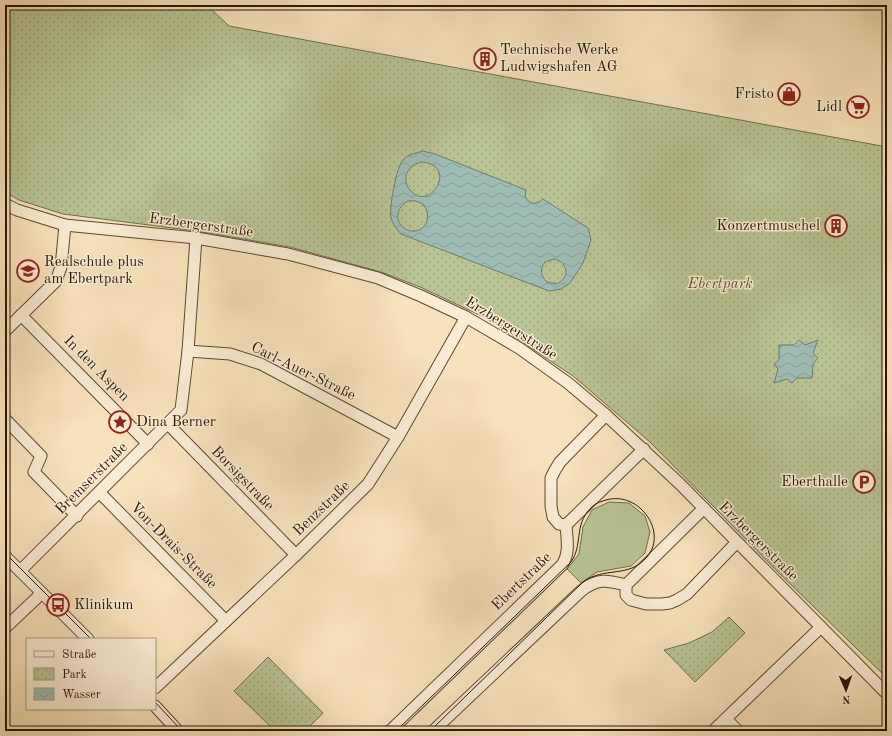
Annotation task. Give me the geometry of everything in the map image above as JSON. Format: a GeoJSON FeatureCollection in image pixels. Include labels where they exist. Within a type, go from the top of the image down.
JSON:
{"type":"FeatureCollection","features":[{"type":"Feature","properties":{"kind":"street","name":"Erzbergerstraße"},"geometry":{"type":"LineString","coordinates":[[5,204],[17,210],[65,225],[196,238],[288,254],[378,278],[466,317],[531,357],[568,383],[644,449],[887,694]]}},
{"type":"Feature","properties":{"kind":"street"},"geometry":{"type":"LineString","coordinates":[[5,331],[56,280],[61,267],[65,225]]}},
{"type":"Feature","properties":{"kind":"street","name":"Bremserstraße"},"geometry":{"type":"LineString","coordinates":[[20,571],[100,493],[181,410],[188,351],[196,238]]}},
{"type":"Feature","properties":{"kind":"street","name":"In den Aspen"},"geometry":{"type":"LineString","coordinates":[[21,315],[148,444]]}},
{"type":"Feature","properties":{"kind":"street","name":"Benzstraße"},"geometry":{"type":"LineString","coordinates":[[156,687],[296,555],[368,484],[398,437],[466,317]]}},
{"type":"Feature","properties":{"kind":"street","name":"Carl-Auer-Straße"},"geometry":{"type":"LineString","coordinates":[[188,351],[230,354],[261,364],[398,437]]}},
{"type":"Feature","properties":{"kind":"street"},"geometry":{"type":"LineString","coordinates":[[606,415],[560,462],[552,478],[551,506],[553,517],[559,524],[566,525],[644,449]]}},
{"type":"Feature","properties":{"kind":"street"},"geometry":{"type":"LineString","coordinates":[[5,419],[41,456],[34,472],[77,516]]}},
{"type":"Feature","properties":{"kind":"street","name":"Borsigstraße"},"geometry":{"type":"LineString","coordinates":[[168,424],[296,555]]}},
{"type":"Feature","properties":{"kind":"street","name":"Von-Drais-Straße"},"geometry":{"type":"LineString","coordinates":[[100,493],[226,621]]}},
{"type":"Feature","properties":{"kind":"street"},"geometry":{"type":"LineString","coordinates":[[704,508],[626,585],[626,595],[631,600],[646,604],[670,603],[687,594],[737,542]]}},
{"type":"Feature","properties":{"kind":"street","name":"Ebertstraße"},"geometry":{"type":"LineString","coordinates":[[390,731],[562,565],[566,559],[568,549],[566,525]]}},
{"type":"Feature","properties":{"kind":"street"},"geometry":{"type":"LineString","coordinates":[[5,556],[87,638]]}},
{"type":"Feature","properties":{"kind":"street"},"geometry":{"type":"LineString","coordinates":[[433,731],[590,584],[601,581],[610,581],[626,585]]}},
{"type":"Feature","properties":{"kind":"street"},"geometry":{"type":"LineString","coordinates":[[5,628],[42,593]]}},
{"type":"Feature","properties":{"kind":"street"},"geometry":{"type":"LineString","coordinates":[[713,731],[821,627]]}},
{"type":"Feature","properties":{"kind":"street"},"geometry":{"type":"LineString","coordinates":[[156,707],[178,731]]}},
{"type":"Feature","properties":{"kind":"street"},"geometry":{"type":"LineString","coordinates":[[726,719],[738,731]]}},
{"type":"Feature","properties":{"kind":"green space","name":"Ebertpark"},"geometry":{"type":"Polygon","coordinates":[[[5,5],[207,5],[229,26],[887,147],[887,678],[780,574],[650,442],[573,376],[486,318],[420,287],[381,272],[290,247],[196,231],[63,214],[19,200],[5,192],[5,5]]]}},
{"type":"Feature","properties":{"kind":"green space"},"geometry":{"type":"Polygon","coordinates":[[[609,502],[629,503],[645,516],[650,532],[645,553],[631,566],[597,572],[581,583],[567,569],[579,554],[583,527],[592,510],[609,502]]]}},
{"type":"Feature","properties":{"kind":"green space"},"geometry":{"type":"Polygon","coordinates":[[[729,617],[745,633],[695,682],[664,650],[689,643],[712,632],[729,617]]]}},
{"type":"Feature","properties":{"kind":"green space"},"geometry":{"type":"Polygon","coordinates":[[[268,657],[323,713],[305,731],[275,731],[234,691],[268,657]]]}},
{"type":"Feature","properties":{"kind":"water"},"geometry":{"type":"Polygon","coordinates":[[[423,151],[435,154],[526,190],[525,197],[529,202],[536,203],[543,199],[588,228],[591,240],[583,263],[570,283],[561,289],[549,291],[401,234],[391,218],[391,206],[398,171],[400,164],[405,158],[423,151]],[[422,162],[417,163],[407,172],[406,181],[410,190],[418,196],[426,196],[437,186],[440,179],[439,171],[433,165],[422,162]],[[408,201],[398,212],[399,222],[402,226],[407,230],[412,231],[419,230],[424,227],[428,215],[423,204],[416,201],[408,201]],[[554,259],[545,262],[542,267],[542,272],[545,280],[556,284],[561,282],[566,271],[563,263],[554,259]]]}},
{"type":"Feature","properties":{"kind":"water"},"geometry":{"type":"Polygon","coordinates":[[[799,340],[805,345],[818,340],[813,353],[818,358],[813,364],[812,378],[797,378],[792,383],[787,379],[774,383],[778,369],[774,364],[779,360],[779,345],[794,345],[799,340]]]}},
{"type":"Feature","properties":{"kind":"tram line"},"geometry":{"type":"LineString","coordinates":[[396,731],[571,562],[577,549],[582,522],[585,515],[593,506],[601,501],[616,499],[627,501],[638,506],[646,514],[652,524],[654,535],[653,547],[647,557],[640,564],[632,568],[600,574],[583,582],[430,731]]}},
{"type":"Feature","properties":{"kind":"tram line"},"geometry":{"type":"LineString","coordinates":[[5,553],[90,638]]}},
{"type":"Feature","properties":{"kind":"tram line"},"geometry":{"type":"LineString","coordinates":[[156,703],[182,731]]}},
{"type":"Feature","properties":{"kind":"place","name":"Technische Werke Ludwigshafen AG"},"geometry":{"type":"Point","coordinates":[485,59]}},
{"type":"Feature","properties":{"kind":"place","name":"Fristo"},"geometry":{"type":"Point","coordinates":[789,94]}},
{"type":"Feature","properties":{"kind":"place","name":"Lidl"},"geometry":{"type":"Point","coordinates":[858,107]}},
{"type":"Feature","properties":{"kind":"place","name":"Konzertmuschel"},"geometry":{"type":"Point","coordinates":[836,226]}},
{"type":"Feature","properties":{"kind":"place","name":"Realschule plus am Ebertpark"},"geometry":{"type":"Point","coordinates":[28,271]}},
{"type":"Feature","properties":{"kind":"place","name":"Dina Berner"},"geometry":{"type":"Point","coordinates":[120,422]}},
{"type":"Feature","properties":{"kind":"place","name":"Eberthalle"},"geometry":{"type":"Point","coordinates":[864,482]}},
{"type":"Feature","properties":{"kind":"place","name":"Klinikum"},"geometry":{"type":"Point","coordinates":[58,605]}}]}
